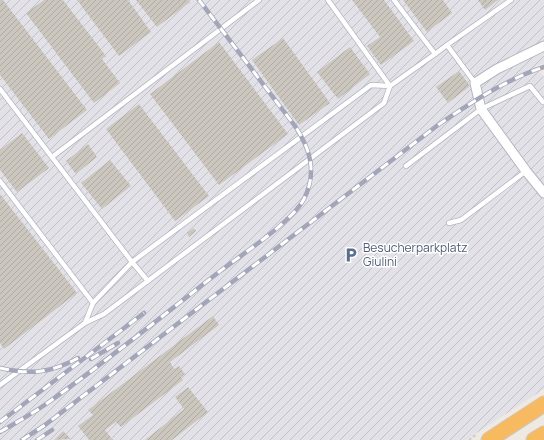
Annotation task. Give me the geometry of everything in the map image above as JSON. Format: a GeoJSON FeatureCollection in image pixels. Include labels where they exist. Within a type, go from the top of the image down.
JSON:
{"type":"FeatureCollection","features":[{"type":"Feature","properties":{"kind":"highway"},"geometry":{"type":"LineString","coordinates":[[489,440],[544,404]]}},
{"type":"Feature","properties":{"kind":"highway"},"geometry":{"type":"LineString","coordinates":[[534,440],[544,434]]}},
{"type":"Feature","properties":{"kind":"street"},"geometry":{"type":"LineString","coordinates":[[544,46],[497,69],[475,83],[481,109],[544,193]]}},
{"type":"Feature","properties":{"kind":"lane"},"geometry":{"type":"LineString","coordinates":[[52,157],[259,0]]}},
{"type":"Feature","properties":{"kind":"lane"},"geometry":{"type":"LineString","coordinates":[[328,0],[390,86]]}},
{"type":"Feature","properties":{"kind":"lane"},"geometry":{"type":"LineString","coordinates":[[394,0],[435,54]]}},
{"type":"Feature","properties":{"kind":"lane"},"geometry":{"type":"LineString","coordinates":[[0,385],[85,323],[104,314],[384,103],[390,86],[512,0]]}},
{"type":"Feature","properties":{"kind":"lane"},"geometry":{"type":"LineString","coordinates":[[447,45],[475,83]]}},
{"type":"Feature","properties":{"kind":"lane"},"geometry":{"type":"LineString","coordinates":[[85,323],[93,303],[132,262],[371,85],[390,86]]}},
{"type":"Feature","properties":{"kind":"lane"},"geometry":{"type":"LineString","coordinates":[[406,166],[481,109],[530,86],[543,102]]}},
{"type":"Feature","properties":{"kind":"lane"},"geometry":{"type":"LineString","coordinates":[[0,89],[132,262],[148,280]]}},
{"type":"Feature","properties":{"kind":"lane"},"geometry":{"type":"LineString","coordinates":[[449,223],[461,220],[526,171]]}},
{"type":"Feature","properties":{"kind":"lane"},"geometry":{"type":"LineString","coordinates":[[0,181],[93,303]]}},
{"type":"Feature","properties":{"kind":"shaded area"},"geometry":{"type":"Polygon","coordinates":[[[0,0],[544,0],[544,63],[535,66],[544,77],[544,389],[466,440],[0,440],[0,0]]]}},
{"type":"Feature","properties":{"kind":"building"},"geometry":{"type":"Polygon","coordinates":[[[0,0],[3,0],[87,110],[49,139],[0,75],[0,0]]]}},
{"type":"Feature","properties":{"kind":"building"},"geometry":{"type":"Polygon","coordinates":[[[44,0],[63,0],[106,56],[102,59],[120,83],[94,103],[26,13],[44,0]]]}},
{"type":"Feature","properties":{"kind":"building"},"geometry":{"type":"Polygon","coordinates":[[[77,0],[128,0],[151,32],[119,56],[77,0]]]}},
{"type":"Feature","properties":{"kind":"building"},"geometry":{"type":"Polygon","coordinates":[[[136,0],[188,0],[190,2],[157,27],[136,0]]]}},
{"type":"Feature","properties":{"kind":"building"},"geometry":{"type":"Polygon","coordinates":[[[352,0],[384,0],[414,41],[381,65],[367,46],[380,37],[352,0]]]}},
{"type":"Feature","properties":{"kind":"building"},"geometry":{"type":"Polygon","coordinates":[[[403,0],[443,0],[452,13],[427,32],[403,0]]]}},
{"type":"Feature","properties":{"kind":"building"},"geometry":{"type":"Polygon","coordinates":[[[478,0],[498,0],[485,10],[478,0]]]}},
{"type":"Feature","properties":{"kind":"building"},"geometry":{"type":"Polygon","coordinates":[[[283,38],[330,103],[299,125],[252,60],[283,38]]]}},
{"type":"Feature","properties":{"kind":"building"},"geometry":{"type":"Polygon","coordinates":[[[219,42],[288,134],[219,185],[150,94],[219,42]]]}},
{"type":"Feature","properties":{"kind":"building"},"geometry":{"type":"Polygon","coordinates":[[[350,47],[370,74],[338,99],[317,72],[350,47]]]}},
{"type":"Feature","properties":{"kind":"building"},"geometry":{"type":"Polygon","coordinates":[[[459,71],[470,86],[448,103],[436,87],[459,71]]]}},
{"type":"Feature","properties":{"kind":"building"},"geometry":{"type":"Polygon","coordinates":[[[139,104],[209,196],[175,221],[106,129],[139,104]]]}},
{"type":"Feature","properties":{"kind":"building"},"geometry":{"type":"Polygon","coordinates":[[[22,133],[49,168],[17,192],[0,170],[0,150],[22,133]]]}},
{"type":"Feature","properties":{"kind":"building"},"geometry":{"type":"Polygon","coordinates":[[[88,144],[97,157],[76,174],[66,161],[88,144]]]}},
{"type":"Feature","properties":{"kind":"building"},"geometry":{"type":"Polygon","coordinates":[[[110,160],[131,186],[102,209],[81,183],[110,160]]]}},
{"type":"Feature","properties":{"kind":"building"},"geometry":{"type":"Polygon","coordinates":[[[0,194],[77,293],[4,349],[0,343],[0,194]]]}},
{"type":"Feature","properties":{"kind":"building"},"geometry":{"type":"Polygon","coordinates":[[[194,228],[196,231],[189,237],[187,233],[194,228]]]}},
{"type":"Feature","properties":{"kind":"building"},"geometry":{"type":"Polygon","coordinates":[[[213,316],[219,325],[170,362],[174,369],[179,366],[185,374],[181,377],[183,380],[121,427],[116,422],[105,430],[113,440],[89,440],[78,426],[93,415],[88,410],[213,316]]]}},
{"type":"Feature","properties":{"kind":"building"},"geometry":{"type":"Polygon","coordinates":[[[188,387],[208,412],[172,440],[145,440],[184,409],[175,397],[188,387]]]}},
{"type":"Feature","properties":{"kind":"building"},"geometry":{"type":"Polygon","coordinates":[[[63,431],[71,439],[54,440],[63,431]]]}},
{"type":"Feature","properties":{"kind":"railway"},"geometry":{"type":"LineString","coordinates":[[0,432],[41,408],[278,228],[298,208],[304,199],[308,189],[311,171],[308,153],[301,135],[199,0]]}},
{"type":"Feature","properties":{"kind":"railway"},"geometry":{"type":"LineString","coordinates":[[22,440],[45,425],[438,125],[502,85],[544,67]]}},
{"type":"Feature","properties":{"kind":"railway"},"geometry":{"type":"LineString","coordinates":[[0,422],[144,313]]}},
{"type":"Feature","properties":{"kind":"railway"},"geometry":{"type":"LineString","coordinates":[[91,359],[118,343]]}},
{"type":"Feature","properties":{"kind":"railway"},"geometry":{"type":"LineString","coordinates":[[0,368],[21,372],[49,370],[78,358]]}},
{"type":"Feature","properties":{"kind":"railway"},"geometry":{"type":"LineString","coordinates":[[37,440],[52,430]]}},
{"type":"Feature","properties":{"kind":"place","name":"Besucherparkplatz Giulini"},"geometry":{"type":"Point","coordinates":[351,255]}}]}
